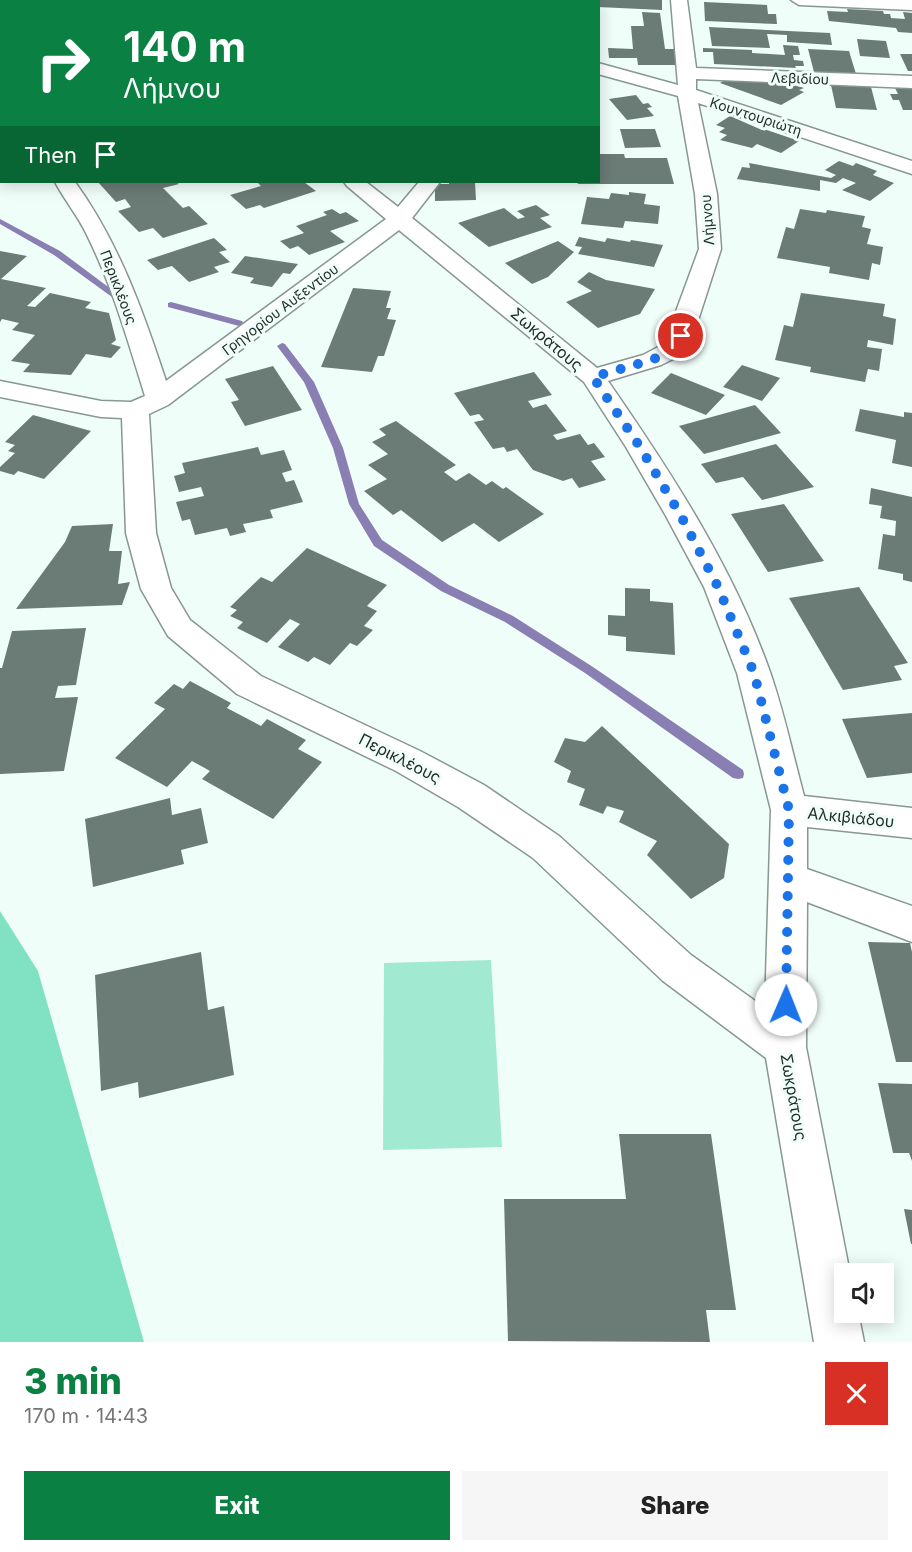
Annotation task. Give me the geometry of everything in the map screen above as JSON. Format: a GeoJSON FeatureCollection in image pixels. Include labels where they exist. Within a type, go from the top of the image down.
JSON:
{"type":"FeatureCollection","features":[{"type":"Feature","properties":{"kind":"street","name":"Λήμνου"},"geometry":{"type":"LineString","coordinates":[[593,377],[652,360],[674,349],[681,336],[710,249],[706,194],[687,83],[679,0]]}},
{"type":"Feature","properties":{"kind":"street"},"geometry":{"type":"LineString","coordinates":[[799,0],[912,5]]}},
{"type":"Feature","properties":{"kind":"street","name":"Κουντουριώτη"},"geometry":{"type":"LineString","coordinates":[[600,68],[687,83],[912,168]]}},
{"type":"Feature","properties":{"kind":"street","name":"Λεβιδίου"},"geometry":{"type":"LineString","coordinates":[[687,83],[912,82]]}},
{"type":"Feature","properties":{"kind":"street","name":"Περικλέους"},"geometry":{"type":"LineString","coordinates":[[66,183],[97,231],[133,321],[147,405],[141,533],[156,589],[179,628],[249,685],[408,760],[471,796],[546,847],[677,968],[785,1047]]}},
{"type":"Feature","properties":{"kind":"street","name":"Σωκράτους"},"geometry":{"type":"LineString","coordinates":[[355,183],[593,377],[640,447],[681,516],[718,587],[754,673],[789,810],[785,1047],[839,1342]]}},
{"type":"Feature","properties":{"kind":"street","name":"Γρηγορίου Αυξεντίου"},"geometry":{"type":"LineString","coordinates":[[147,405],[401,218],[429,183]]}},
{"type":"Feature","properties":{"kind":"street"},"geometry":{"type":"LineString","coordinates":[[0,389],[101,409],[147,405]]}},
{"type":"Feature","properties":{"kind":"street","name":"Αλκιβιάδου"},"geometry":{"type":"LineString","coordinates":[[789,810],[912,823]]}},
{"type":"Feature","properties":{"kind":"street"},"geometry":{"type":"LineString","coordinates":[[789,879],[912,924]]}},
{"type":"Feature","properties":{"kind":"green space"},"geometry":{"type":"Polygon","coordinates":[[[0,911],[38,971],[144,1342],[0,1342],[0,911]]]}},
{"type":"Feature","properties":{"kind":"green space"},"geometry":{"type":"Polygon","coordinates":[[[491,960],[502,1147],[383,1150],[384,963],[491,960]]]}},
{"type":"Feature","properties":{"kind":"building"},"geometry":{"type":"Polygon","coordinates":[[[600,0],[662,0],[662,10],[600,7],[600,0]]]}},
{"type":"Feature","properties":{"kind":"building"},"geometry":{"type":"Polygon","coordinates":[[[704,2],[767,5],[768,14],[776,14],[777,24],[705,21],[704,2]]]}},
{"type":"Feature","properties":{"kind":"building"},"geometry":{"type":"Polygon","coordinates":[[[847,9],[883,11],[884,14],[890,14],[891,18],[905,19],[903,12],[912,13],[912,33],[898,32],[896,28],[829,21],[827,11],[848,12],[847,9]]]}},
{"type":"Feature","properties":{"kind":"building"},"geometry":{"type":"Polygon","coordinates":[[[642,12],[660,13],[665,49],[674,49],[677,65],[638,65],[637,58],[609,58],[608,48],[633,49],[631,26],[644,26],[642,12]]]}},
{"type":"Feature","properties":{"kind":"building"},"geometry":{"type":"Polygon","coordinates":[[[709,27],[830,33],[832,45],[787,42],[787,35],[767,34],[770,48],[712,46],[709,27]]]}},
{"type":"Feature","properties":{"kind":"building"},"geometry":{"type":"Polygon","coordinates":[[[857,39],[886,41],[890,58],[860,56],[857,39]]]}},
{"type":"Feature","properties":{"kind":"building"},"geometry":{"type":"Polygon","coordinates":[[[783,45],[798,46],[800,55],[793,55],[794,60],[803,61],[804,66],[795,66],[796,68],[714,64],[713,52],[703,52],[703,48],[752,50],[752,53],[785,55],[783,45]]]}},
{"type":"Feature","properties":{"kind":"building"},"geometry":{"type":"Polygon","coordinates":[[[808,49],[849,51],[856,74],[814,72],[808,49]]]}},
{"type":"Feature","properties":{"kind":"building"},"geometry":{"type":"Polygon","coordinates":[[[900,54],[912,54],[912,71],[908,71],[900,54]]]}},
{"type":"Feature","properties":{"kind":"building"},"geometry":{"type":"Polygon","coordinates":[[[730,77],[772,78],[804,88],[799,90],[804,92],[781,105],[720,83],[730,77]]]}},
{"type":"Feature","properties":{"kind":"building"},"geometry":{"type":"Polygon","coordinates":[[[831,85],[871,87],[877,110],[836,108],[831,85]]]}},
{"type":"Feature","properties":{"kind":"building"},"geometry":{"type":"Polygon","coordinates":[[[894,86],[912,86],[912,110],[903,110],[899,100],[893,100],[890,94],[898,94],[894,86]]]}},
{"type":"Feature","properties":{"kind":"building"},"geometry":{"type":"Polygon","coordinates":[[[636,95],[643,104],[648,103],[652,107],[647,108],[654,116],[627,120],[609,99],[636,95]]]}},
{"type":"Feature","properties":{"kind":"building"},"geometry":{"type":"Polygon","coordinates":[[[730,116],[762,130],[799,141],[781,153],[757,144],[752,148],[720,140],[727,135],[719,132],[725,128],[716,125],[730,116]]]}},
{"type":"Feature","properties":{"kind":"building"},"geometry":{"type":"Polygon","coordinates":[[[620,129],[655,129],[661,147],[625,148],[620,129]]]}},
{"type":"Feature","properties":{"kind":"building"},"geometry":{"type":"Polygon","coordinates":[[[600,154],[624,154],[625,158],[667,158],[674,184],[578,184],[600,183],[600,154]]]}},
{"type":"Feature","properties":{"kind":"building"},"geometry":{"type":"Polygon","coordinates":[[[839,161],[853,166],[856,163],[877,171],[873,175],[894,183],[870,201],[842,190],[856,183],[843,178],[836,183],[820,180],[820,191],[737,179],[742,167],[750,168],[749,163],[831,178],[836,175],[825,170],[839,161]]]}},
{"type":"Feature","properties":{"kind":"building"},"geometry":{"type":"Polygon","coordinates":[[[99,183],[178,183],[179,184],[163,188],[183,208],[189,206],[208,224],[163,238],[153,228],[139,232],[118,211],[131,207],[125,199],[116,202],[99,183]]]}},
{"type":"Feature","properties":{"kind":"building"},"geometry":{"type":"Polygon","coordinates":[[[258,183],[305,183],[316,191],[264,208],[260,205],[246,209],[230,195],[261,186],[258,183]]]}},
{"type":"Feature","properties":{"kind":"building"},"geometry":{"type":"Polygon","coordinates":[[[475,183],[476,200],[435,201],[435,184],[475,183]]]}},
{"type":"Feature","properties":{"kind":"building"},"geometry":{"type":"Polygon","coordinates":[[[629,192],[646,194],[644,204],[660,206],[658,224],[625,221],[623,228],[581,224],[587,197],[609,199],[611,193],[629,195],[629,192]]]}},
{"type":"Feature","properties":{"kind":"building"},"geometry":{"type":"Polygon","coordinates":[[[536,205],[550,215],[540,218],[552,227],[489,247],[458,223],[504,208],[518,219],[525,217],[517,211],[536,205]]]}},
{"type":"Feature","properties":{"kind":"building"},"geometry":{"type":"Polygon","coordinates":[[[332,209],[340,214],[346,212],[359,221],[330,231],[345,242],[309,255],[298,246],[290,249],[280,241],[304,233],[296,226],[327,215],[323,212],[332,209]]]}},
{"type":"Feature","properties":{"kind":"building"},"geometry":{"type":"Polygon","coordinates":[[[800,209],[826,213],[827,210],[865,216],[862,227],[871,229],[867,244],[883,247],[880,265],[872,263],[869,280],[829,273],[830,267],[777,258],[786,227],[794,229],[800,209]]]}},
{"type":"Feature","properties":{"kind":"building"},"geometry":{"type":"Polygon","coordinates":[[[579,237],[605,242],[607,238],[663,245],[654,267],[578,254],[582,247],[575,246],[579,237]]]}},
{"type":"Feature","properties":{"kind":"building"},"geometry":{"type":"Polygon","coordinates":[[[214,238],[227,250],[219,252],[230,262],[214,267],[219,272],[189,282],[172,266],[158,270],[147,260],[214,238]]]}},
{"type":"Feature","properties":{"kind":"building"},"geometry":{"type":"Polygon","coordinates":[[[558,241],[574,252],[548,277],[532,284],[505,263],[558,241]]]}},
{"type":"Feature","properties":{"kind":"building"},"geometry":{"type":"Polygon","coordinates":[[[0,251],[27,256],[1,279],[46,288],[27,306],[35,307],[50,293],[91,302],[85,308],[109,313],[116,340],[111,344],[121,347],[111,358],[86,354],[71,375],[23,372],[30,364],[11,361],[35,335],[12,330],[19,323],[2,319],[0,322],[0,251]]]}},
{"type":"Feature","properties":{"kind":"building"},"geometry":{"type":"Polygon","coordinates":[[[245,256],[298,264],[290,274],[283,273],[272,287],[250,283],[254,278],[231,273],[245,256]]]}},
{"type":"Feature","properties":{"kind":"building"},"geometry":{"type":"Polygon","coordinates":[[[589,272],[606,280],[655,289],[640,314],[598,328],[566,302],[592,291],[577,282],[589,272]]]}},
{"type":"Feature","properties":{"kind":"building"},"geometry":{"type":"Polygon","coordinates":[[[353,288],[391,291],[386,308],[391,308],[387,319],[396,320],[384,356],[378,356],[372,372],[321,367],[353,288]]]}},
{"type":"Feature","properties":{"kind":"building"},"geometry":{"type":"Polygon","coordinates":[[[801,293],[885,304],[883,316],[896,319],[893,345],[868,340],[867,347],[882,349],[879,371],[868,369],[865,382],[810,372],[811,367],[775,360],[784,325],[793,327],[801,293]]]}},
{"type":"Feature","properties":{"kind":"building"},"geometry":{"type":"Polygon","coordinates":[[[742,365],[780,378],[762,401],[723,387],[742,365]]]}},
{"type":"Feature","properties":{"kind":"building"},"geometry":{"type":"Polygon","coordinates":[[[273,366],[302,410],[245,426],[231,402],[239,400],[225,379],[273,366]]]}},
{"type":"Feature","properties":{"kind":"building"},"geometry":{"type":"Polygon","coordinates":[[[534,372],[552,395],[528,401],[533,408],[546,404],[567,431],[553,435],[557,440],[580,434],[588,445],[594,443],[605,457],[591,461],[606,480],[579,488],[572,478],[563,481],[533,470],[517,449],[507,452],[504,447],[493,449],[474,422],[484,420],[479,414],[470,416],[454,393],[534,372]]]}},
{"type":"Feature","properties":{"kind":"building"},"geometry":{"type":"Polygon","coordinates":[[[671,373],[725,395],[706,415],[651,393],[671,373]]]}},
{"type":"Feature","properties":{"kind":"building"},"geometry":{"type":"Polygon","coordinates":[[[755,405],[781,433],[704,454],[679,426],[755,405]]]}},
{"type":"Feature","properties":{"kind":"building"},"geometry":{"type":"Polygon","coordinates":[[[860,409],[904,417],[904,412],[912,413],[912,467],[892,463],[896,440],[855,431],[860,409]]]}},
{"type":"Feature","properties":{"kind":"building"},"geometry":{"type":"Polygon","coordinates":[[[33,415],[91,431],[44,479],[18,471],[14,475],[0,471],[0,467],[15,453],[8,451],[15,445],[5,442],[33,415]]]}},
{"type":"Feature","properties":{"kind":"building"},"geometry":{"type":"Polygon","coordinates":[[[396,421],[456,465],[444,472],[456,481],[469,473],[486,485],[492,481],[503,489],[506,487],[544,514],[499,542],[474,523],[442,542],[401,510],[393,515],[364,491],[387,479],[368,465],[388,454],[372,442],[386,435],[379,429],[396,421]]]}},
{"type":"Feature","properties":{"kind":"building"},"geometry":{"type":"Polygon","coordinates":[[[776,444],[814,487],[762,500],[743,477],[716,483],[701,464],[776,444]]]}},
{"type":"Feature","properties":{"kind":"building"},"geometry":{"type":"Polygon","coordinates":[[[258,447],[261,455],[284,450],[292,470],[282,473],[286,482],[294,480],[303,502],[270,510],[273,518],[243,524],[246,532],[230,536],[227,528],[195,535],[190,519],[182,521],[176,502],[204,496],[201,487],[179,492],[174,476],[185,473],[182,463],[258,447]]]}},
{"type":"Feature","properties":{"kind":"building"},"geometry":{"type":"Polygon","coordinates":[[[871,488],[912,497],[912,582],[903,580],[903,574],[878,569],[883,534],[895,536],[896,521],[880,518],[882,506],[869,504],[871,488]]]}},
{"type":"Feature","properties":{"kind":"building"},"geometry":{"type":"Polygon","coordinates":[[[784,504],[824,561],[768,572],[731,514],[784,504]]]}},
{"type":"Feature","properties":{"kind":"building"},"geometry":{"type":"Polygon","coordinates":[[[113,524],[109,551],[122,551],[118,584],[130,582],[122,605],[16,609],[65,542],[72,526],[113,524]]]}},
{"type":"Feature","properties":{"kind":"building"},"geometry":{"type":"Polygon","coordinates":[[[307,548],[387,585],[367,606],[377,611],[364,626],[373,630],[357,646],[350,643],[330,665],[314,657],[308,662],[278,647],[300,624],[290,619],[267,643],[237,628],[243,622],[230,616],[237,610],[230,607],[261,577],[272,582],[307,548]]]}},
{"type":"Feature","properties":{"kind":"building"},"geometry":{"type":"Polygon","coordinates":[[[859,587],[908,663],[894,666],[902,680],[843,690],[789,598],[859,587]]]}},
{"type":"Feature","properties":{"kind":"building"},"geometry":{"type":"Polygon","coordinates":[[[625,588],[650,589],[650,601],[673,603],[675,655],[626,651],[626,637],[608,635],[608,615],[625,616],[625,588]]]}},
{"type":"Feature","properties":{"kind":"building"},"geometry":{"type":"Polygon","coordinates":[[[86,628],[76,685],[58,686],[55,698],[78,697],[64,771],[0,774],[0,668],[2,668],[12,631],[86,628]]]}},
{"type":"Feature","properties":{"kind":"building"},"geometry":{"type":"Polygon","coordinates":[[[190,681],[231,703],[227,708],[261,726],[267,719],[306,740],[298,749],[322,762],[273,819],[202,779],[210,771],[192,761],[167,787],[115,758],[165,709],[154,703],[174,684],[183,689],[190,681]]]}},
{"type":"Feature","properties":{"kind":"building"},"geometry":{"type":"Polygon","coordinates":[[[912,713],[912,773],[867,778],[842,719],[912,713]]]}},
{"type":"Feature","properties":{"kind":"building"},"geometry":{"type":"Polygon","coordinates":[[[602,726],[729,844],[724,878],[691,899],[647,855],[657,841],[619,822],[624,811],[607,806],[603,814],[579,805],[585,789],[567,782],[571,771],[554,762],[565,738],[585,742],[602,726]]]}},
{"type":"Feature","properties":{"kind":"building"},"geometry":{"type":"Polygon","coordinates":[[[170,798],[172,815],[201,808],[208,843],[181,850],[184,864],[93,887],[85,819],[170,798]]]}},
{"type":"Feature","properties":{"kind":"building"},"geometry":{"type":"Polygon","coordinates":[[[868,942],[910,943],[912,952],[912,1062],[896,1062],[868,942]]]}},
{"type":"Feature","properties":{"kind":"building"},"geometry":{"type":"Polygon","coordinates":[[[201,952],[208,1010],[224,1006],[234,1075],[139,1098],[138,1082],[101,1091],[95,975],[201,952]]]}},
{"type":"Feature","properties":{"kind":"building"},"geometry":{"type":"Polygon","coordinates":[[[878,1083],[912,1084],[912,1161],[909,1153],[893,1153],[878,1083]]]}},
{"type":"Feature","properties":{"kind":"building"},"geometry":{"type":"Polygon","coordinates":[[[619,1134],[711,1134],[736,1310],[706,1310],[710,1342],[508,1341],[504,1199],[626,1199],[619,1134]]]}},
{"type":"Feature","properties":{"kind":"building"},"geometry":{"type":"Polygon","coordinates":[[[904,1209],[912,1210],[912,1244],[911,1244],[904,1209]]]}},
{"type":"Feature","properties":{"kind":"waterway"},"geometry":{"type":"LineString","coordinates":[[0,221],[57,253],[115,295]]}},
{"type":"Feature","properties":{"kind":"waterway"},"geometry":{"type":"LineString","coordinates":[[171,305],[239,323]]}},
{"type":"Feature","properties":{"kind":"waterway"},"geometry":{"type":"LineString","coordinates":[[282,346],[309,382],[338,448],[354,504],[378,543],[445,588],[509,619],[589,670],[738,774]]}},
{"type":"Feature","properties":{"kind":"route"},"geometry":{"type":"LineString","coordinates":[[681,336],[674,349],[652,360],[593,377],[640,447],[681,516],[718,587],[754,673],[789,810],[786,1005]]}}]}
